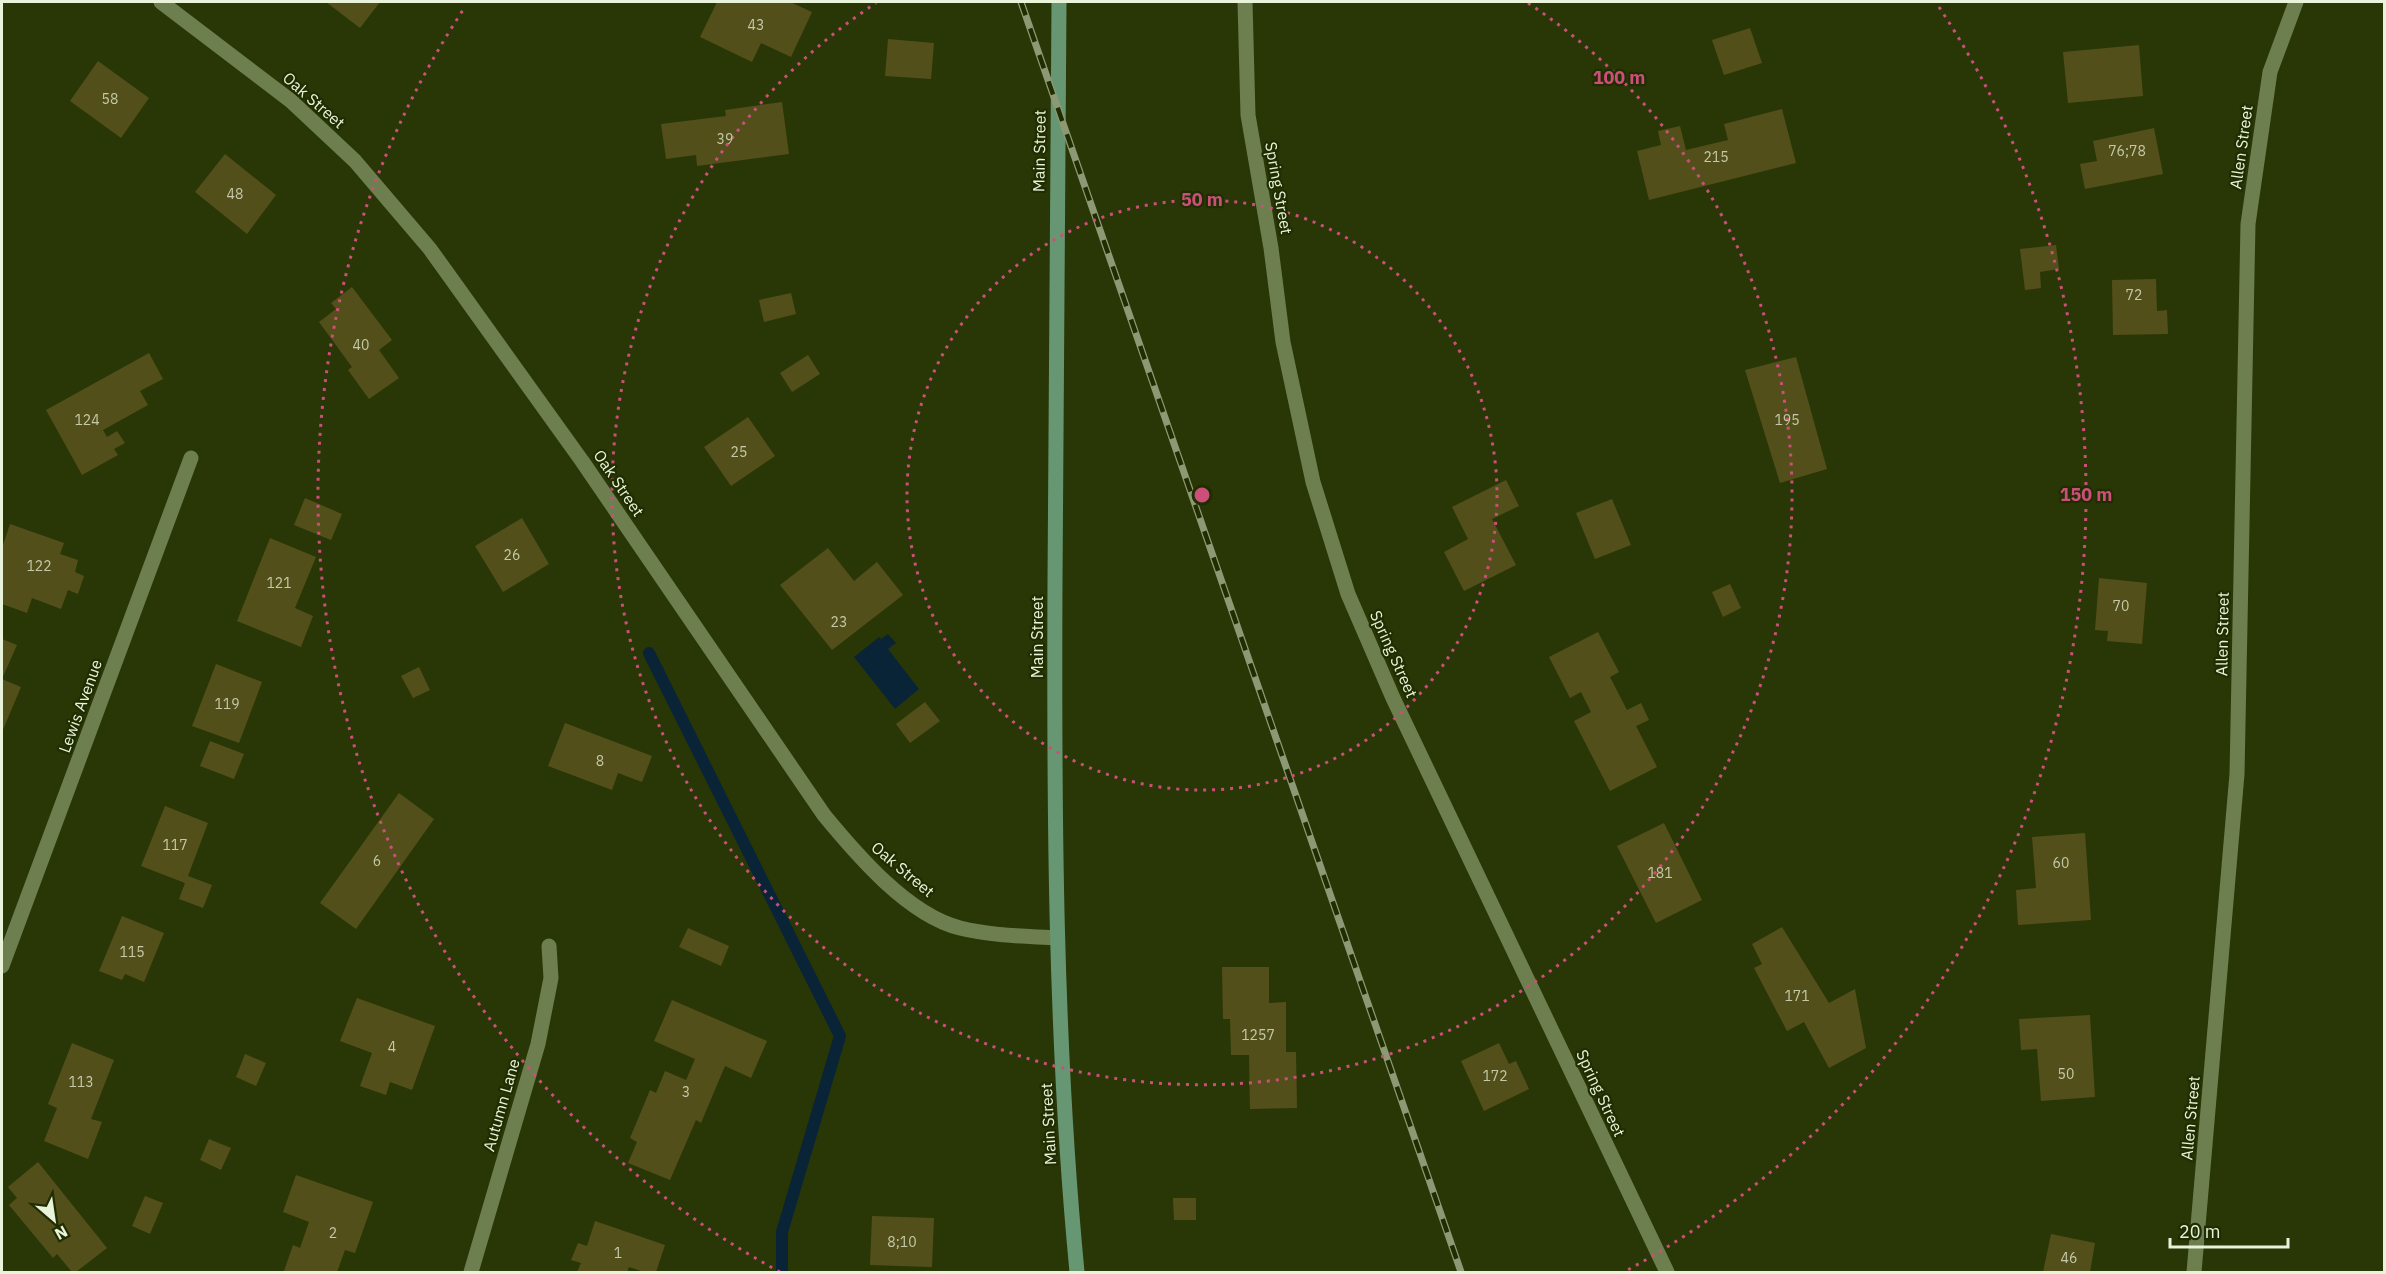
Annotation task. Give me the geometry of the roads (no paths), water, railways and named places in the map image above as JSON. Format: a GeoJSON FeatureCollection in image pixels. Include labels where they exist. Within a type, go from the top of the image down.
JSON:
{"type":"FeatureCollection","features":[{"type":"Feature","properties":{"kind":"main road","name":"Main Street"},"geometry":{"type":"LineString","coordinates":[[1059,2],[1054,814],[1063,1086],[1077,1272]]}},
{"type":"Feature","properties":{"kind":"street","name":"Oak Street"},"geometry":{"type":"LineString","coordinates":[[160,2],[291,101],[356,161],[430,249],[582,461],[824,815],[862,860],[900,894],[925,912],[959,928],[1003,935],[1057,938]]}},
{"type":"Feature","properties":{"kind":"street","name":"Spring Street"},"geometry":{"type":"LineString","coordinates":[[1245,2],[1248,115],[1271,248],[1283,342],[1313,483],[1348,594],[1393,698],[1667,1272]]}},
{"type":"Feature","properties":{"kind":"street","name":"Allen Street"},"geometry":{"type":"LineString","coordinates":[[2194,1272],[2237,774],[2248,224],[2270,72],[2296,2]]}},
{"type":"Feature","properties":{"kind":"street","name":"Lewis Avenue"},"geometry":{"type":"LineString","coordinates":[[2,966],[190,458]]}},
{"type":"Feature","properties":{"kind":"street","name":"Autumn Lane"},"geometry":{"type":"LineString","coordinates":[[471,1272],[538,1044],[551,978],[549,946]]}},
{"type":"Feature","properties":{"kind":"water"},"geometry":{"type":"Polygon","coordinates":[[[888,634],[896,643],[888,649],[919,689],[895,709],[854,657],[879,637],[881,639],[888,634]]]}},
{"type":"Feature","properties":{"kind":"waterway"},"geometry":{"type":"LineString","coordinates":[[649,653],[840,1036],[782,1232],[782,1272]]}},
{"type":"Feature","properties":{"kind":"railway"},"geometry":{"type":"LineString","coordinates":[[1021,2],[1461,1272]]}}]}
